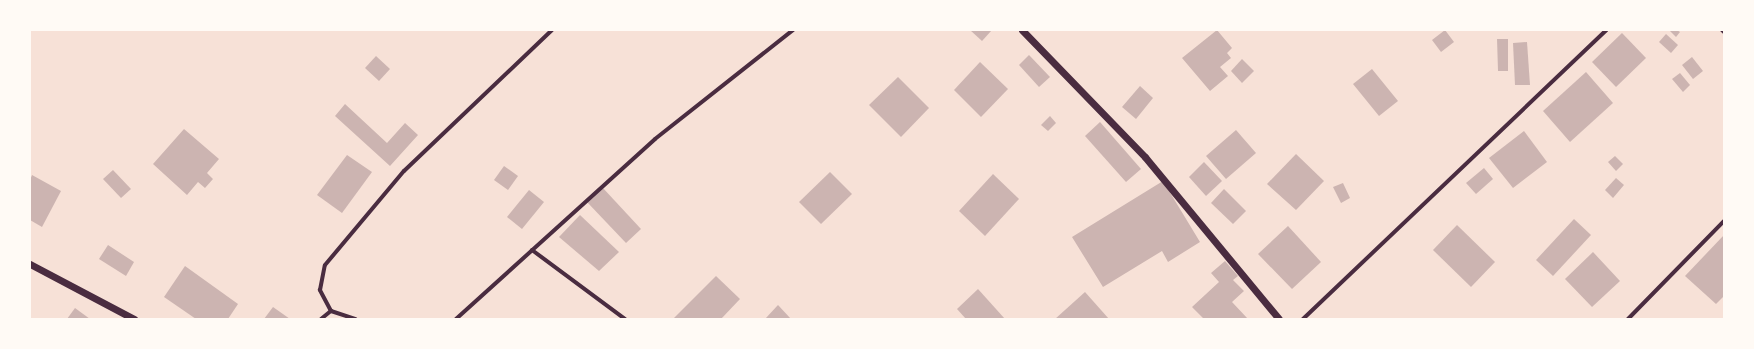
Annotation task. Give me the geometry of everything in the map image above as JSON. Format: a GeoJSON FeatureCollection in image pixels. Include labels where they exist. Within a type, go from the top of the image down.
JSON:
{"type":"FeatureCollection","features":[{"type":"Feature","properties":{"kind":"street"},"geometry":{"type":"LineString","coordinates":[[356,319],[331,311],[320,290],[325,265],[404,171],[552,30]]}},
{"type":"Feature","properties":{"kind":"street"},"geometry":{"type":"LineString","coordinates":[[456,319],[655,139],[793,30]]}},
{"type":"Feature","properties":{"kind":"street"},"geometry":{"type":"LineString","coordinates":[[1022,30],[1145,157],[1279,319]]}},
{"type":"Feature","properties":{"kind":"street"},"geometry":{"type":"LineString","coordinates":[[1303,319],[1606,30]]}},
{"type":"Feature","properties":{"kind":"street"},"geometry":{"type":"LineString","coordinates":[[1628,319],[1724,221]]}},
{"type":"Feature","properties":{"kind":"street"},"geometry":{"type":"LineString","coordinates":[[532,250],[625,319]]}},
{"type":"Feature","properties":{"kind":"street"},"geometry":{"type":"LineString","coordinates":[[30,264],[134,319]]}},
{"type":"Feature","properties":{"kind":"street"},"geometry":{"type":"LineString","coordinates":[[322,319],[331,311]]}},
{"type":"Feature","properties":{"kind":"building"},"geometry":{"type":"Polygon","coordinates":[[[970,30],[992,30],[982,41],[970,30]]]}},
{"type":"Feature","properties":{"kind":"building"},"geometry":{"type":"Polygon","coordinates":[[[1217,30],[1232,48],[1227,53],[1231,58],[1220,67],[1228,76],[1210,91],[1182,58],[1217,30]]]}},
{"type":"Feature","properties":{"kind":"building"},"geometry":{"type":"Polygon","coordinates":[[[1445,30],[1454,42],[1441,52],[1432,40],[1445,30]]]}},
{"type":"Feature","properties":{"kind":"building"},"geometry":{"type":"Polygon","coordinates":[[[1669,30],[1677,30],[1680,32],[1676,37],[1669,30]]]}},
{"type":"Feature","properties":{"kind":"building"},"geometry":{"type":"Polygon","coordinates":[[[1622,33],[1646,58],[1616,87],[1592,62],[1622,33]]]}},
{"type":"Feature","properties":{"kind":"building"},"geometry":{"type":"Polygon","coordinates":[[[1666,34],[1678,45],[1671,53],[1659,42],[1666,34]]]}},
{"type":"Feature","properties":{"kind":"building"},"geometry":{"type":"Polygon","coordinates":[[[1497,39],[1508,39],[1508,71],[1498,71],[1497,39]]]}},
{"type":"Feature","properties":{"kind":"building"},"geometry":{"type":"Polygon","coordinates":[[[1527,42],[1530,85],[1515,85],[1513,43],[1527,42]]]}},
{"type":"Feature","properties":{"kind":"building"},"geometry":{"type":"Polygon","coordinates":[[[1029,55],[1050,77],[1039,87],[1019,65],[1029,55]]]}},
{"type":"Feature","properties":{"kind":"building"},"geometry":{"type":"Polygon","coordinates":[[[376,56],[390,69],[379,81],[365,68],[376,56]]]}},
{"type":"Feature","properties":{"kind":"building"},"geometry":{"type":"Polygon","coordinates":[[[1692,57],[1703,71],[1693,79],[1682,65],[1692,57]]]}},
{"type":"Feature","properties":{"kind":"building"},"geometry":{"type":"Polygon","coordinates":[[[1242,59],[1254,71],[1242,83],[1231,71],[1242,59]]]}},
{"type":"Feature","properties":{"kind":"building"},"geometry":{"type":"Polygon","coordinates":[[[980,62],[1008,89],[981,117],[954,90],[980,62]]]}},
{"type":"Feature","properties":{"kind":"building"},"geometry":{"type":"Polygon","coordinates":[[[1372,69],[1398,101],[1379,116],[1353,84],[1372,69]]]}},
{"type":"Feature","properties":{"kind":"building"},"geometry":{"type":"Polygon","coordinates":[[[1586,72],[1613,103],[1570,142],[1543,111],[1586,72]]]}},
{"type":"Feature","properties":{"kind":"building"},"geometry":{"type":"Polygon","coordinates":[[[1680,73],[1690,85],[1683,92],[1672,79],[1680,73]]]}},
{"type":"Feature","properties":{"kind":"building"},"geometry":{"type":"Polygon","coordinates":[[[898,77],[929,108],[901,137],[869,105],[898,77]]]}},
{"type":"Feature","properties":{"kind":"building"},"geometry":{"type":"Polygon","coordinates":[[[1140,86],[1153,98],[1136,119],[1122,107],[1140,86]]]}},
{"type":"Feature","properties":{"kind":"building"},"geometry":{"type":"Polygon","coordinates":[[[345,104],[387,143],[405,123],[418,135],[390,166],[335,116],[345,104]]]}},
{"type":"Feature","properties":{"kind":"building"},"geometry":{"type":"Polygon","coordinates":[[[1050,116],[1056,123],[1048,131],[1041,125],[1050,116]]]}},
{"type":"Feature","properties":{"kind":"building"},"geometry":{"type":"Polygon","coordinates":[[[1100,122],[1141,169],[1126,182],[1085,136],[1100,122]]]}},
{"type":"Feature","properties":{"kind":"building"},"geometry":{"type":"Polygon","coordinates":[[[184,129],[219,159],[207,173],[213,179],[205,188],[198,182],[187,195],[153,164],[184,129]]]}},
{"type":"Feature","properties":{"kind":"building"},"geometry":{"type":"Polygon","coordinates":[[[1236,130],[1256,153],[1226,179],[1206,156],[1236,130]]]}},
{"type":"Feature","properties":{"kind":"building"},"geometry":{"type":"Polygon","coordinates":[[[1524,131],[1547,162],[1513,188],[1489,158],[1524,131]]]}},
{"type":"Feature","properties":{"kind":"building"},"geometry":{"type":"Polygon","coordinates":[[[1296,154],[1324,181],[1296,210],[1267,184],[1296,154]]]}},
{"type":"Feature","properties":{"kind":"building"},"geometry":{"type":"Polygon","coordinates":[[[347,155],[372,172],[342,213],[317,195],[347,155]]]}},
{"type":"Feature","properties":{"kind":"building"},"geometry":{"type":"Polygon","coordinates":[[[1615,156],[1623,164],[1616,171],[1608,162],[1615,156]]]}},
{"type":"Feature","properties":{"kind":"building"},"geometry":{"type":"Polygon","coordinates":[[[1204,162],[1222,181],[1206,196],[1189,177],[1204,162]]]}},
{"type":"Feature","properties":{"kind":"building"},"geometry":{"type":"Polygon","coordinates":[[[504,166],[518,176],[508,190],[494,180],[504,166]]]}},
{"type":"Feature","properties":{"kind":"building"},"geometry":{"type":"Polygon","coordinates":[[[1484,168],[1493,179],[1476,194],[1466,183],[1484,168]]]}},
{"type":"Feature","properties":{"kind":"building"},"geometry":{"type":"Polygon","coordinates":[[[113,170],[131,189],[121,198],[103,179],[113,170]]]}},
{"type":"Feature","properties":{"kind":"building"},"geometry":{"type":"Polygon","coordinates":[[[830,172],[852,194],[821,224],[799,202],[830,172]]]}},
{"type":"Feature","properties":{"kind":"building"},"geometry":{"type":"Polygon","coordinates":[[[993,174],[1019,199],[985,236],[959,211],[993,174]]]}},
{"type":"Feature","properties":{"kind":"building"},"geometry":{"type":"Polygon","coordinates":[[[32,175],[61,191],[42,227],[30,220],[30,180],[32,175]]]}},
{"type":"Feature","properties":{"kind":"building"},"geometry":{"type":"Polygon","coordinates":[[[1616,178],[1624,185],[1613,198],[1605,190],[1616,178]]]}},
{"type":"Feature","properties":{"kind":"building"},"geometry":{"type":"Polygon","coordinates":[[[1163,181],[1200,242],[1168,262],[1162,251],[1103,287],[1072,237],[1163,181]]]}},
{"type":"Feature","properties":{"kind":"building"},"geometry":{"type":"Polygon","coordinates":[[[1343,183],[1350,198],[1341,203],[1333,187],[1343,183]]]}},
{"type":"Feature","properties":{"kind":"building"},"geometry":{"type":"Polygon","coordinates":[[[602,187],[641,229],[626,243],[587,202],[602,187]]]}},
{"type":"Feature","properties":{"kind":"building"},"geometry":{"type":"Polygon","coordinates":[[[1224,189],[1246,211],[1233,224],[1211,203],[1224,189]]]}},
{"type":"Feature","properties":{"kind":"building"},"geometry":{"type":"Polygon","coordinates":[[[529,190],[544,202],[522,229],[507,217],[529,190]]]}},
{"type":"Feature","properties":{"kind":"building"},"geometry":{"type":"Polygon","coordinates":[[[580,215],[619,252],[599,271],[559,237],[580,215]]]}},
{"type":"Feature","properties":{"kind":"building"},"geometry":{"type":"Polygon","coordinates":[[[1574,219],[1591,235],[1553,276],[1536,260],[1574,219]]]}},
{"type":"Feature","properties":{"kind":"building"},"geometry":{"type":"Polygon","coordinates":[[[1457,225],[1495,262],[1471,287],[1433,250],[1457,225]]]}},
{"type":"Feature","properties":{"kind":"building"},"geometry":{"type":"Polygon","coordinates":[[[1288,226],[1321,262],[1292,289],[1258,254],[1288,226]]]}},
{"type":"Feature","properties":{"kind":"building"},"geometry":{"type":"Polygon","coordinates":[[[1724,235],[1724,296],[1716,304],[1685,276],[1724,235]]]}},
{"type":"Feature","properties":{"kind":"building"},"geometry":{"type":"Polygon","coordinates":[[[108,245],[134,262],[126,276],[99,259],[108,245]]]}},
{"type":"Feature","properties":{"kind":"building"},"geometry":{"type":"Polygon","coordinates":[[[1593,252],[1620,281],[1592,307],[1565,279],[1593,252]]]}},
{"type":"Feature","properties":{"kind":"building"},"geometry":{"type":"Polygon","coordinates":[[[1225,261],[1238,276],[1233,280],[1244,291],[1232,302],[1248,319],[1204,319],[1192,307],[1219,282],[1211,273],[1225,261]]]}},
{"type":"Feature","properties":{"kind":"building"},"geometry":{"type":"Polygon","coordinates":[[[185,266],[238,304],[228,319],[196,319],[164,297],[185,266]]]}},
{"type":"Feature","properties":{"kind":"building"},"geometry":{"type":"Polygon","coordinates":[[[716,276],[740,299],[721,319],[673,319],[716,276]]]}},
{"type":"Feature","properties":{"kind":"building"},"geometry":{"type":"Polygon","coordinates":[[[978,289],[1005,319],[966,319],[957,309],[978,289]]]}},
{"type":"Feature","properties":{"kind":"building"},"geometry":{"type":"Polygon","coordinates":[[[1085,292],[1109,319],[1055,319],[1085,292]]]}},
{"type":"Feature","properties":{"kind":"building"},"geometry":{"type":"Polygon","coordinates":[[[778,305],[791,319],[765,319],[778,305]]]}},
{"type":"Feature","properties":{"kind":"building"},"geometry":{"type":"Polygon","coordinates":[[[273,307],[290,319],[264,319],[273,307]]]}},
{"type":"Feature","properties":{"kind":"building"},"geometry":{"type":"Polygon","coordinates":[[[75,308],[90,319],[67,319],[75,308]]]}}]}
